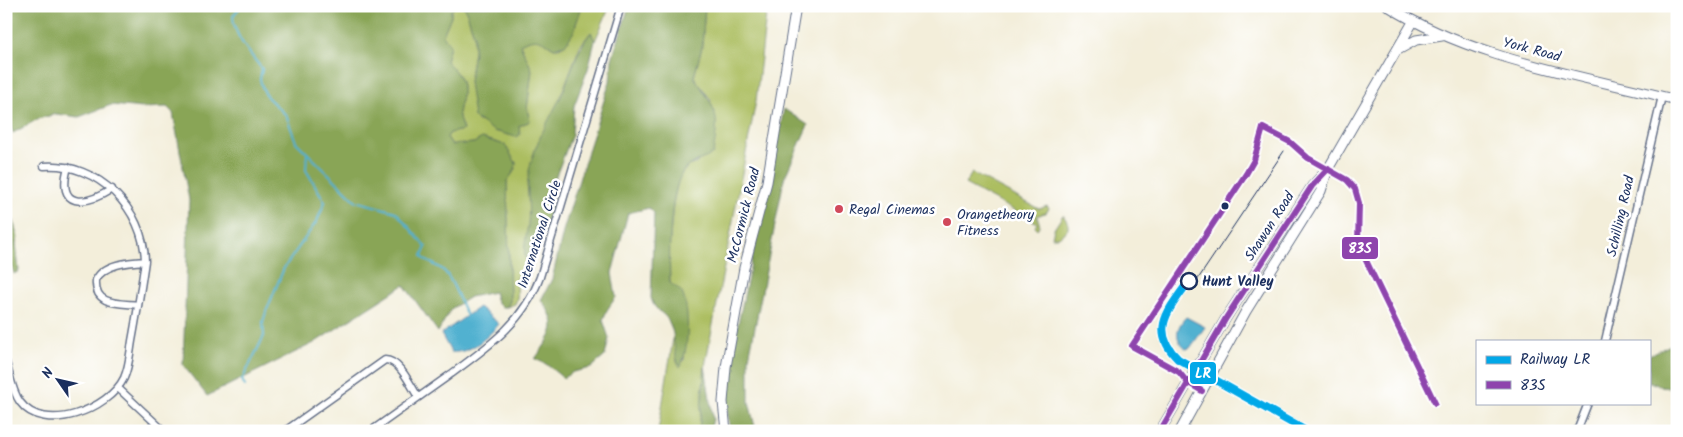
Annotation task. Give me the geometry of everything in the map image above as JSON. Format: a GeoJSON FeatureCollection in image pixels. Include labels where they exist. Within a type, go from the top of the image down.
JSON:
{"type":"FeatureCollection","features":[{"type":"Feature","properties":{"kind":"main road","name":"McCormick Road"},"geometry":{"type":"LineString","coordinates":[[726,431],[723,402],[727,358],[744,268],[767,182],[796,6]]}},
{"type":"Feature","properties":{"kind":"main road","name":"York Road"},"geometry":{"type":"LineString","coordinates":[[1388,6],[1413,22],[1444,36],[1521,61],[1677,100]]}},
{"type":"Feature","properties":{"kind":"main road","name":"Shawan Road"},"geometry":{"type":"LineString","coordinates":[[1180,431],[1262,284],[1321,191],[1328,169],[1413,22]]}},
{"type":"Feature","properties":{"kind":"main road"},"geometry":{"type":"LineString","coordinates":[[1396,52],[1416,40],[1444,36]]}},
{"type":"Feature","properties":{"kind":"main road","name":"Shawan Road"},"geometry":{"type":"LineString","coordinates":[[1160,431],[1195,368],[1252,277],[1312,186],[1328,169]]}},
{"type":"Feature","properties":{"kind":"main road"},"geometry":{"type":"LineString","coordinates":[[1252,277],[1262,284]]}},
{"type":"Feature","properties":{"kind":"street","name":"International Circle"},"geometry":{"type":"LineString","coordinates":[[371,431],[500,337],[517,319],[535,291],[621,6]]}},
{"type":"Feature","properties":{"kind":"street","name":"Schilling Road"},"geometry":{"type":"LineString","coordinates":[[1605,340],[1662,96]]}},
{"type":"Feature","properties":{"kind":"street"},"geometry":{"type":"LineString","coordinates":[[6,362],[20,403],[33,413],[43,417],[66,416],[90,409],[118,388],[128,364],[145,261],[145,247],[139,229],[131,212],[112,189],[81,171],[68,167],[44,166]]}},
{"type":"Feature","properties":{"kind":"street"},"geometry":{"type":"LineString","coordinates":[[68,167],[63,182],[66,192],[74,200],[81,202],[91,200],[112,189]]}},
{"type":"Feature","properties":{"kind":"street"},"geometry":{"type":"LineString","coordinates":[[138,305],[107,302],[101,299],[97,294],[96,280],[103,271],[128,263],[145,261]]}},
{"type":"Feature","properties":{"kind":"street"},"geometry":{"type":"LineString","coordinates":[[285,431],[385,360],[389,360],[398,367],[418,397]]}},
{"type":"Feature","properties":{"kind":"street"},"geometry":{"type":"LineString","coordinates":[[118,388],[164,431]]}},
{"type":"Feature","properties":{"kind":"street"},"geometry":{"type":"LineString","coordinates":[[1577,431],[1588,404]]}},
{"type":"Feature","properties":{"kind":"green space"},"geometry":{"type":"Polygon","coordinates":[[[6,6],[457,6],[451,10],[451,16],[443,35],[450,45],[446,61],[457,73],[462,84],[459,115],[463,130],[450,133],[447,137],[452,145],[474,143],[482,138],[505,145],[516,163],[515,170],[507,181],[510,301],[507,307],[502,307],[497,303],[494,292],[470,297],[451,309],[438,332],[404,285],[314,343],[207,396],[183,365],[189,200],[173,113],[167,107],[143,108],[111,105],[79,117],[56,114],[38,119],[13,133],[6,112],[6,6]]]}},
{"type":"Feature","properties":{"kind":"green space"},"geometry":{"type":"Polygon","coordinates":[[[457,6],[465,7],[474,35],[474,52],[469,82],[478,121],[485,123],[494,131],[519,126],[530,121],[527,109],[532,70],[520,44],[537,37],[552,47],[558,48],[563,46],[572,34],[582,6],[610,6],[595,41],[591,32],[580,46],[527,184],[530,213],[525,257],[529,264],[528,271],[523,270],[519,273],[517,299],[515,304],[507,307],[510,301],[507,181],[515,170],[516,163],[505,145],[482,138],[474,143],[452,145],[447,137],[450,133],[463,130],[459,115],[462,84],[446,61],[450,45],[443,35],[451,16],[451,10],[457,6]]]}},
{"type":"Feature","properties":{"kind":"green space"},"geometry":{"type":"Polygon","coordinates":[[[458,6],[582,6],[573,33],[565,45],[554,48],[534,39],[520,44],[532,70],[527,109],[530,121],[519,126],[520,135],[516,137],[494,131],[474,117],[469,82],[474,52],[474,35],[465,7],[458,6]]]}},
{"type":"Feature","properties":{"kind":"green space"},"geometry":{"type":"Polygon","coordinates":[[[629,6],[705,6],[702,47],[694,77],[708,97],[715,113],[716,130],[713,154],[688,166],[681,174],[673,203],[671,221],[670,283],[682,293],[685,300],[687,341],[680,367],[676,357],[673,334],[667,318],[655,307],[651,298],[654,213],[649,208],[628,213],[612,273],[616,297],[603,320],[609,338],[605,356],[591,368],[573,372],[563,378],[546,364],[535,359],[550,336],[553,324],[541,300],[552,279],[564,228],[610,81],[612,59],[629,6]]]}},
{"type":"Feature","properties":{"kind":"green space"},"geometry":{"type":"Polygon","coordinates":[[[705,6],[767,6],[756,101],[705,366],[699,431],[658,431],[674,333],[677,361],[684,361],[687,323],[670,283],[669,249],[673,203],[679,177],[688,166],[697,163],[711,100],[694,77],[702,47],[705,6]]]}},
{"type":"Feature","properties":{"kind":"green space"},"geometry":{"type":"Polygon","coordinates":[[[591,32],[595,41],[588,69],[574,106],[572,135],[554,181],[552,205],[543,235],[529,264],[526,261],[524,251],[528,224],[528,178],[531,161],[538,141],[562,94],[578,54],[591,32]]]}},
{"type":"Feature","properties":{"kind":"green space"},"geometry":{"type":"Polygon","coordinates":[[[784,109],[808,125],[784,179],[749,358],[749,402],[756,431],[730,431],[727,409],[737,329],[784,109]]]}},
{"type":"Feature","properties":{"kind":"green space"},"geometry":{"type":"Polygon","coordinates":[[[972,173],[1039,209],[1047,206],[1049,208],[1047,212],[1037,216],[1040,225],[1037,229],[1035,227],[1037,223],[965,184],[972,173]]]}},
{"type":"Feature","properties":{"kind":"green space"},"geometry":{"type":"Polygon","coordinates":[[[6,195],[18,238],[16,243],[19,271],[14,274],[6,247],[6,195]]]}},
{"type":"Feature","properties":{"kind":"green space"},"geometry":{"type":"Polygon","coordinates":[[[1063,215],[1068,223],[1068,229],[1059,237],[1052,237],[1054,229],[1063,215]]]}},
{"type":"Feature","properties":{"kind":"green space"},"geometry":{"type":"Polygon","coordinates":[[[1677,342],[1677,391],[1650,382],[1650,355],[1677,342]]]}},
{"type":"Feature","properties":{"kind":"green space"},"geometry":{"type":"Polygon","coordinates":[[[705,366],[713,419],[710,431],[699,431],[705,366]]]}},
{"type":"Feature","properties":{"kind":"water"},"geometry":{"type":"Polygon","coordinates":[[[479,307],[499,324],[478,344],[465,350],[451,352],[441,334],[479,307]]]}},
{"type":"Feature","properties":{"kind":"water"},"geometry":{"type":"Polygon","coordinates":[[[1186,317],[1205,327],[1190,348],[1186,349],[1178,338],[1178,329],[1186,317]]]}},
{"type":"Feature","properties":{"kind":"waterway"},"geometry":{"type":"LineString","coordinates":[[241,6],[233,16],[236,31],[243,44],[262,69],[260,79],[262,87],[267,97],[286,115],[296,142],[356,201],[396,212],[426,247],[422,256],[424,259],[442,269],[448,276],[467,316]]}},
{"type":"Feature","properties":{"kind":"waterway"},"geometry":{"type":"LineString","coordinates":[[245,386],[242,380],[264,336],[263,322],[284,268],[317,221],[325,202],[306,170],[307,153]]}},
{"type":"Feature","properties":{"kind":"waterway"},"geometry":{"type":"LineString","coordinates":[[1672,384],[1677,386]]}},
{"type":"Feature","properties":{"kind":"tram line"},"geometry":{"type":"LineString","coordinates":[[1194,285],[1284,151]]}},
{"type":"Feature","properties":{"kind":"rail line","name":"LR"},"geometry":{"type":"LineString","coordinates":[[1189,281],[1165,319],[1164,338],[1169,348],[1178,359],[1306,431]]}},
{"type":"Feature","properties":{"kind":"transit line","name":"83S"},"geometry":{"type":"LineString","coordinates":[[1263,128],[1290,142],[1308,158],[1347,180],[1355,189],[1359,203],[1358,244],[1435,403]]}},
{"type":"Feature","properties":{"kind":"transit line","name":"83S"},"geometry":{"type":"LineString","coordinates":[[1132,346],[1246,174],[1254,160],[1263,128]]}},
{"type":"Feature","properties":{"kind":"transit line","name":"83S"},"geometry":{"type":"LineString","coordinates":[[1160,431],[1226,318],[1312,186],[1328,169]]}},
{"type":"Feature","properties":{"kind":"transit line","name":"83S"},"geometry":{"type":"LineString","coordinates":[[1132,346],[1179,372],[1187,382],[1202,391]]}},
{"type":"Feature","properties":{"kind":"place","name":"Regal Cinemas"},"geometry":{"type":"Point","coordinates":[839,209]}},
{"type":"Feature","properties":{"kind":"place","name":"Orangetheory Fitness"},"geometry":{"type":"Point","coordinates":[947,222]}},
{"type":"Feature","properties":{"kind":"place","name":"Hunt Valley"},"geometry":{"type":"Point","coordinates":[1189,281]}}]}
